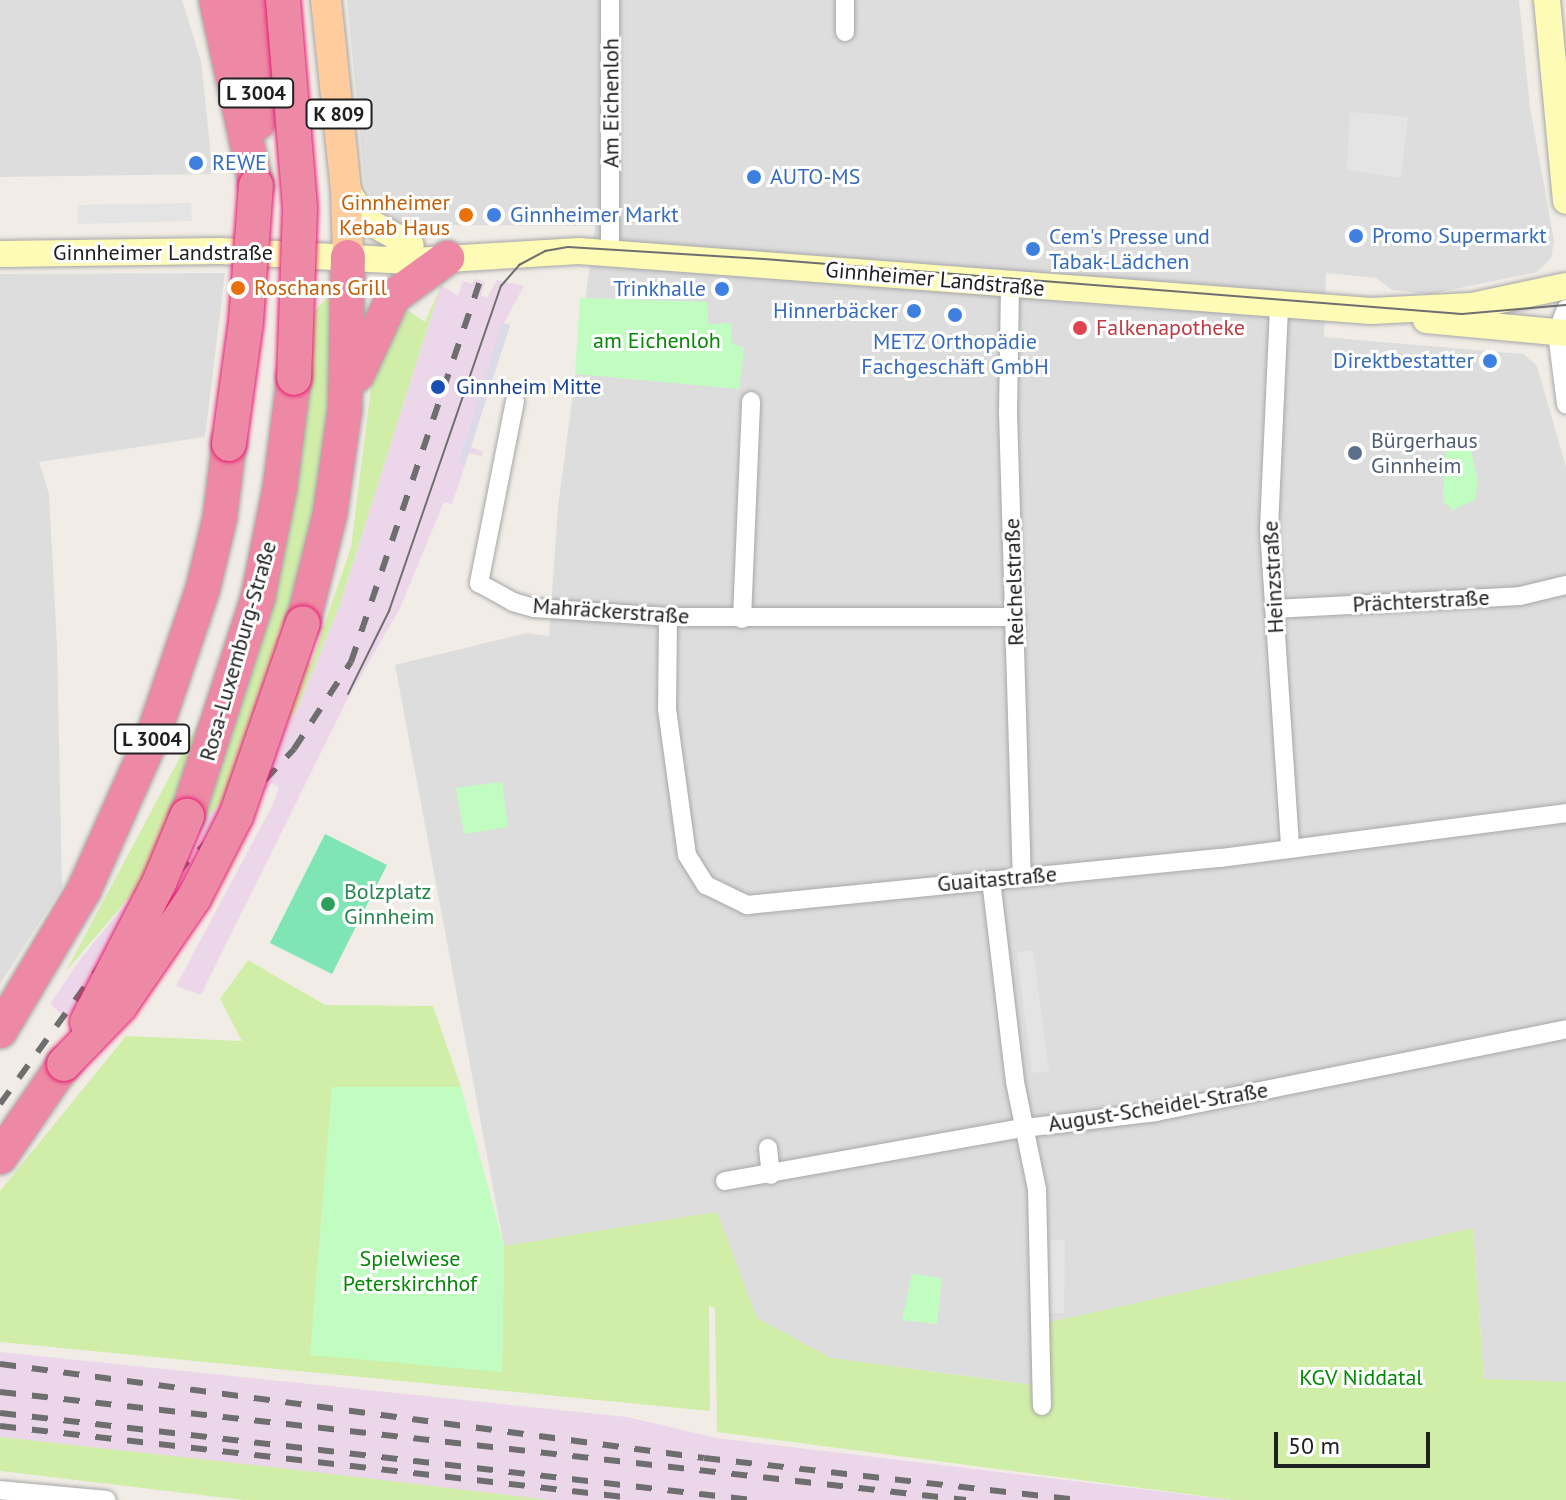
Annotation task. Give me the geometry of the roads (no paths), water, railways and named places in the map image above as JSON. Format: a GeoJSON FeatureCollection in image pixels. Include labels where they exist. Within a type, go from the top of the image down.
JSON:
{"type":"FeatureCollection","features":[{"type":"Feature","properties":{"kind":"highway"},"geometry":{"type":"LineString","coordinates":[[216,0],[256,185]]}},
{"type":"Feature","properties":{"kind":"highway","name":"L 3004"},"geometry":{"type":"LineString","coordinates":[[0,1031],[65,926],[119,819],[173,685],[203,588],[220,517],[239,385],[256,185],[250,0]]}},
{"type":"Feature","properties":{"kind":"highway","name":"Rosa-Luxemburg-Straße"},"geometry":{"type":"LineString","coordinates":[[0,1157],[64,1064],[159,883],[226,707],[270,542],[294,378],[300,268],[298,150],[283,0]]}},
{"type":"Feature","properties":{"kind":"highway"},"geometry":{"type":"LineString","coordinates":[[64,1064],[144,975],[194,898],[236,816],[298,642],[330,514],[345,409],[341,253]]}},
{"type":"Feature","properties":{"kind":"highway"},"geometry":{"type":"LineString","coordinates":[[345,409],[369,339],[388,304],[447,258]]}},
{"type":"Feature","properties":{"kind":"main road","name":"K 809"},"geometry":{"type":"LineString","coordinates":[[326,0],[346,189],[341,253]]}},
{"type":"Feature","properties":{"kind":"main road"},"geometry":{"type":"LineString","coordinates":[[1547,0],[1566,201]]}},
{"type":"Feature","properties":{"kind":"main road"},"geometry":{"type":"LineString","coordinates":[[346,189],[366,220],[411,245]]}},
{"type":"Feature","properties":{"kind":"main road","name":"Ginnheimer Landstraße"},"geometry":{"type":"LineString","coordinates":[[341,253],[411,245],[499,254]]}},
{"type":"Feature","properties":{"kind":"main road","name":"Ginnheimer Landstraße"},"geometry":{"type":"LineString","coordinates":[[0,254],[341,253],[447,258],[499,254],[610,253],[1279,308],[1371,311],[1563,325]]}},
{"type":"Feature","properties":{"kind":"main road","name":"Ginnheimer Landstraße"},"geometry":{"type":"LineString","coordinates":[[1371,311],[1483,304],[1566,286]]}},
{"type":"Feature","properties":{"kind":"street","name":"Am Eichenloh"},"geometry":{"type":"LineString","coordinates":[[610,0],[610,253]]}},
{"type":"Feature","properties":{"kind":"street"},"geometry":{"type":"LineString","coordinates":[[845,0],[845,32]]}},
{"type":"Feature","properties":{"kind":"street","name":"Reichelstraße"},"geometry":{"type":"LineString","coordinates":[[1010,286],[1022,877]]}},
{"type":"Feature","properties":{"kind":"street","name":"Heinzstraße"},"geometry":{"type":"LineString","coordinates":[[1279,308],[1269,529],[1290,845]]}},
{"type":"Feature","properties":{"kind":"street"},"geometry":{"type":"LineString","coordinates":[[1563,325],[1566,404]]}},
{"type":"Feature","properties":{"kind":"street","name":"Mahräckerstraße"},"geometry":{"type":"LineString","coordinates":[[515,401],[479,583],[534,608],[742,619],[1016,617]]}},
{"type":"Feature","properties":{"kind":"street"},"geometry":{"type":"LineString","coordinates":[[742,619],[751,401]]}},
{"type":"Feature","properties":{"kind":"street","name":"Prächterstraße"},"geometry":{"type":"LineString","coordinates":[[1274,609],[1520,596],[1566,585]]}},
{"type":"Feature","properties":{"kind":"street","name":"Guaitastraße"},"geometry":{"type":"LineString","coordinates":[[668,617],[667,709],[687,855],[706,885],[730,901],[764,906],[1221,858],[1290,845],[1566,813]]}},
{"type":"Feature","properties":{"kind":"street"},"geometry":{"type":"LineString","coordinates":[[725,1181],[1024,1128],[991,880]]}},
{"type":"Feature","properties":{"kind":"street","name":"August-Scheidel-Straße"},"geometry":{"type":"LineString","coordinates":[[1042,1406],[1037,1189],[1024,1128],[1156,1112],[1566,1029]]}},
{"type":"Feature","properties":{"kind":"street"},"geometry":{"type":"LineString","coordinates":[[768,1148],[771,1175]]}},
{"type":"Feature","properties":{"kind":"street"},"geometry":{"type":"LineString","coordinates":[[0,1490],[107,1500]]}},
{"type":"Feature","properties":{"kind":"tram line"},"geometry":{"type":"LineString","coordinates":[[348,694],[389,611],[501,286],[519,265],[545,251],[568,247],[764,259],[1462,314],[1566,305]]}},
{"type":"Feature","properties":{"kind":"railway"},"geometry":{"type":"LineString","coordinates":[[0,1104],[133,920],[294,749],[351,662],[480,281]]}},
{"type":"Feature","properties":{"kind":"railway"},"geometry":{"type":"LineString","coordinates":[[0,1364],[704,1458],[1079,1500]]}},
{"type":"Feature","properties":{"kind":"railway"},"geometry":{"type":"LineString","coordinates":[[0,1392],[966,1500]]}},
{"type":"Feature","properties":{"kind":"railway"},"geometry":{"type":"LineString","coordinates":[[0,1413],[752,1500]]}},
{"type":"Feature","properties":{"kind":"railway"},"geometry":{"type":"LineString","coordinates":[[0,1426],[624,1497]]}},
{"type":"Feature","properties":{"kind":"place","name":"REWE"},"geometry":{"type":"Point","coordinates":[196,163]}},
{"type":"Feature","properties":{"kind":"place","name":"AUTO-MS"},"geometry":{"type":"Point","coordinates":[754,177]}},
{"type":"Feature","properties":{"kind":"place","name":"Ginnheimer Kebab Haus"},"geometry":{"type":"Point","coordinates":[466,215]}},
{"type":"Feature","properties":{"kind":"place","name":"Ginnheimer Markt"},"geometry":{"type":"Point","coordinates":[494,215]}},
{"type":"Feature","properties":{"kind":"place","name":"Promo Supermarkt"},"geometry":{"type":"Point","coordinates":[1356,236]}},
{"type":"Feature","properties":{"kind":"place","name":"Cem's Presse und Tabak-Lädchen"},"geometry":{"type":"Point","coordinates":[1033,249]}},
{"type":"Feature","properties":{"kind":"place","name":"Roschans Grill"},"geometry":{"type":"Point","coordinates":[238,288]}},
{"type":"Feature","properties":{"kind":"place","name":"Trinkhalle"},"geometry":{"type":"Point","coordinates":[722,289]}},
{"type":"Feature","properties":{"kind":"place","name":"Hinnerbäcker"},"geometry":{"type":"Point","coordinates":[914,311]}},
{"type":"Feature","properties":{"kind":"place","name":"METZ Orthopädie Fachgeschäft GmbH"},"geometry":{"type":"Point","coordinates":[955,315]}},
{"type":"Feature","properties":{"kind":"place","name":"Falkenapotheke"},"geometry":{"type":"Point","coordinates":[1080,328]}},
{"type":"Feature","properties":{"kind":"place","name":"Direktbestatter"},"geometry":{"type":"Point","coordinates":[1490,361]}},
{"type":"Feature","properties":{"kind":"place","name":"Ginnheim Mitte"},"geometry":{"type":"Point","coordinates":[438,387]}},
{"type":"Feature","properties":{"kind":"place","name":"Bürgerhaus Ginnheim"},"geometry":{"type":"Point","coordinates":[1355,453]}},
{"type":"Feature","properties":{"kind":"place","name":"Bolzplatz Ginnheim"},"geometry":{"type":"Point","coordinates":[328,904]}},
{"type":"Feature","properties":{"kind":"park label","name":"am Eichenloh"},"geometry":{"type":"Point","coordinates":[657,341]}},
{"type":"Feature","properties":{"kind":"park label","name":"Spielwiese Peterskirchhof"},"geometry":{"type":"Point","coordinates":[410,1270]}},
{"type":"Feature","properties":{"kind":"park label","name":"KGV Niddatal"},"geometry":{"type":"Point","coordinates":[1361,1378]}}]}
